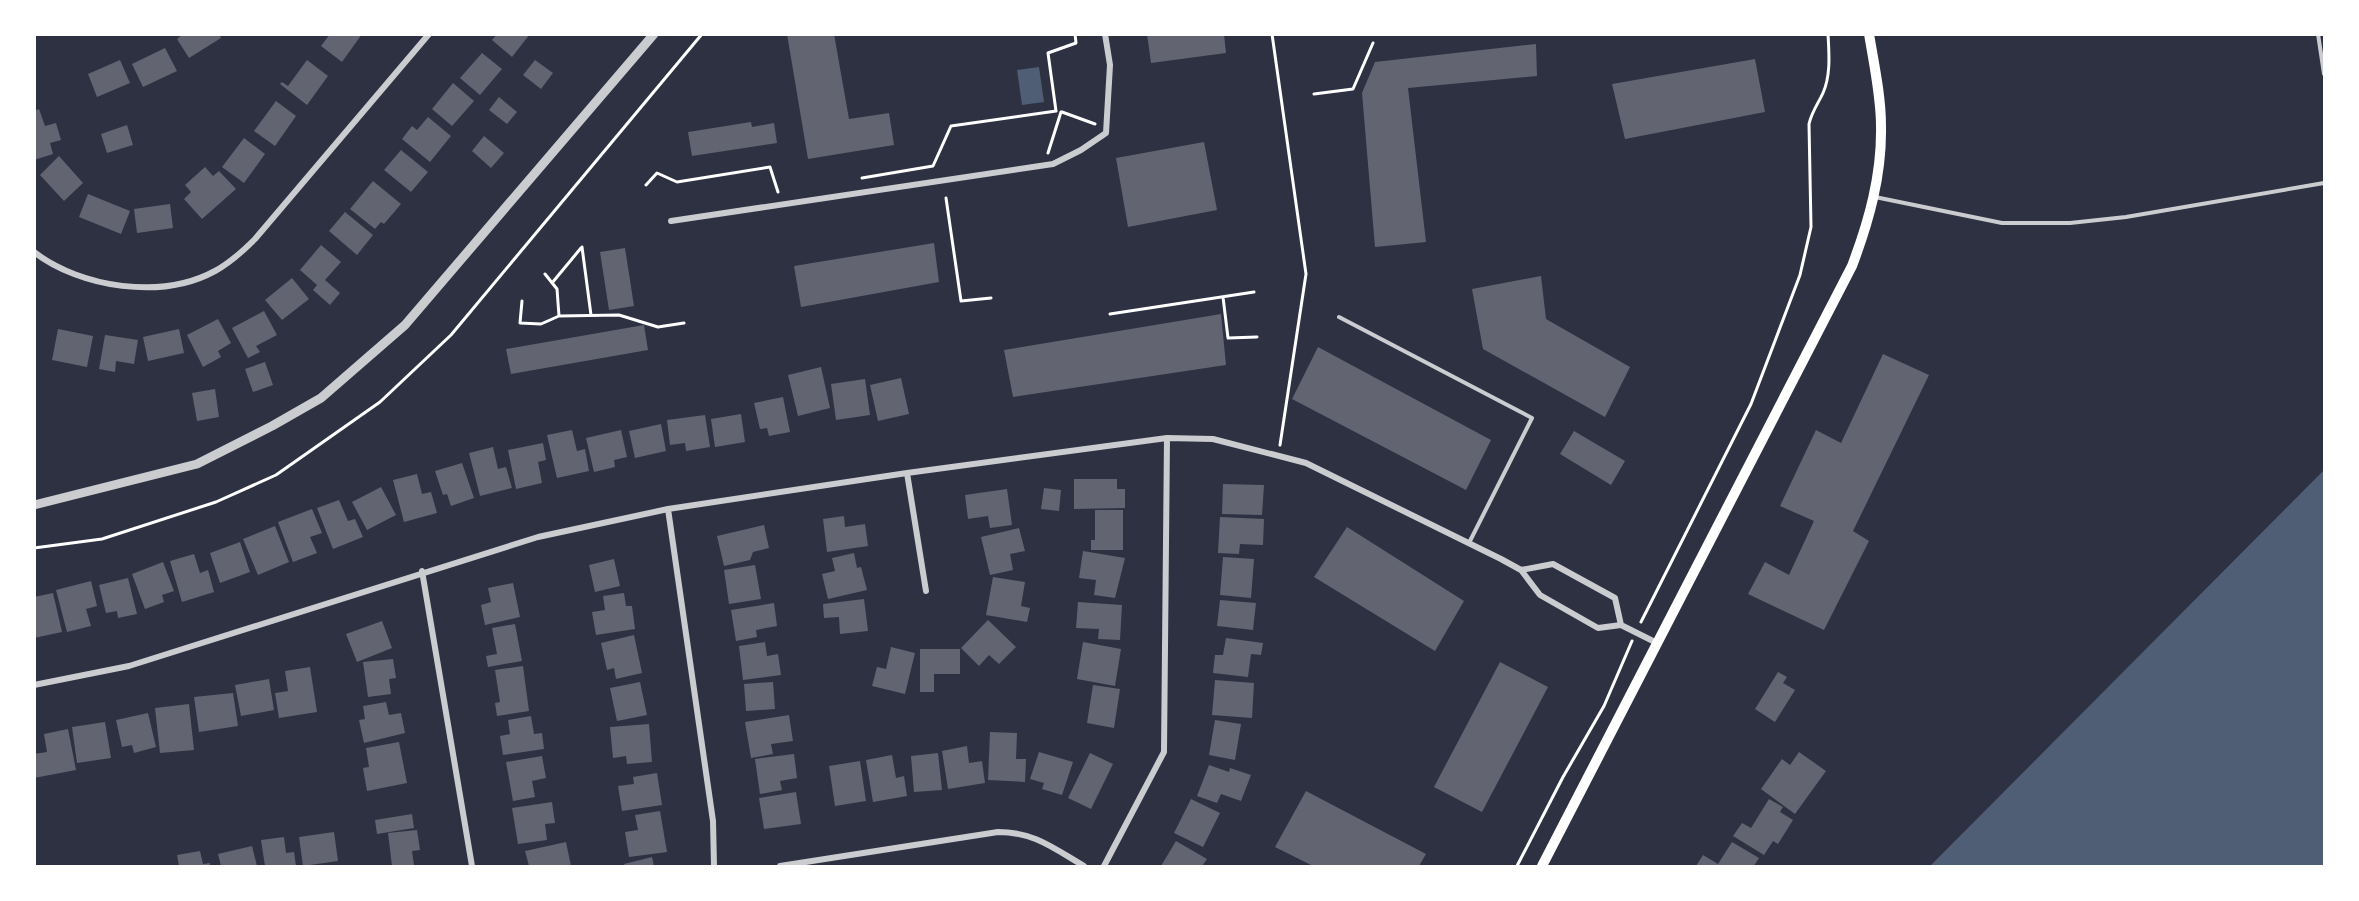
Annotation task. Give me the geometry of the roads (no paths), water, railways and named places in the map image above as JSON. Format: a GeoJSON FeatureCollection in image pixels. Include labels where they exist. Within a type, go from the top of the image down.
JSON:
{"type":"FeatureCollection","features":[{"type":"Feature","properties":{"kind":"main road"},"geometry":{"type":"LineString","coordinates":[[1542,867],[1852,266],[1874,197],[1881,125],[1869,34]]}},
{"type":"Feature","properties":{"kind":"street"},"geometry":{"type":"LineString","coordinates":[[34,252],[50,264],[78,277],[118,285],[169,284],[214,272],[236,257],[255,239],[429,34]]}},
{"type":"Feature","properties":{"kind":"street"},"geometry":{"type":"LineString","coordinates":[[34,505],[197,464],[273,426],[321,398],[405,325],[654,34]]}},
{"type":"Feature","properties":{"kind":"street"},"geometry":{"type":"LineString","coordinates":[[671,221],[1045,165],[1081,150],[1106,133],[1110,65],[1106,34]]}},
{"type":"Feature","properties":{"kind":"street"},"geometry":{"type":"LineString","coordinates":[[34,685],[129,666],[538,537],[668,509],[907,473],[1167,438],[1212,439],[1306,463],[1470,542],[1521,570],[1540,595],[1598,628],[1622,625],[1657,643]]}},
{"type":"Feature","properties":{"kind":"street"},"geometry":{"type":"LineString","coordinates":[[1104,867],[1164,752],[1167,438]]}},
{"type":"Feature","properties":{"kind":"street"},"geometry":{"type":"LineString","coordinates":[[907,473],[926,591]]}},
{"type":"Feature","properties":{"kind":"street"},"geometry":{"type":"LineString","coordinates":[[668,509],[713,821],[714,867]]}},
{"type":"Feature","properties":{"kind":"street"},"geometry":{"type":"LineString","coordinates":[[1521,570],[1553,564],[1615,598],[1622,625]]}},
{"type":"Feature","properties":{"kind":"street"},"geometry":{"type":"LineString","coordinates":[[422,572],[472,867]]}},
{"type":"Feature","properties":{"kind":"street"},"geometry":{"type":"LineString","coordinates":[[780,867],[998,832],[1016,832],[1034,836],[1084,867]]}},
{"type":"Feature","properties":{"kind":"lane"},"geometry":{"type":"LineString","coordinates":[[2318,34],[2325,74]]}},
{"type":"Feature","properties":{"kind":"lane"},"geometry":{"type":"LineString","coordinates":[[1874,197],[2002,223],[2070,223],[2126,217],[2325,183]]}},
{"type":"Feature","properties":{"kind":"lane"},"geometry":{"type":"LineString","coordinates":[[1339,317],[1532,418],[1470,542]]}},
{"type":"Feature","properties":{"kind":"water"},"geometry":{"type":"Polygon","coordinates":[[[1039,67],[1044,102],[1022,105],[1017,70],[1039,67]]]}},
{"type":"Feature","properties":{"kind":"water"},"geometry":{"type":"Polygon","coordinates":[[[2324,470],[2324,865],[1930,866],[1946,850],[2324,470]]]}}]}
